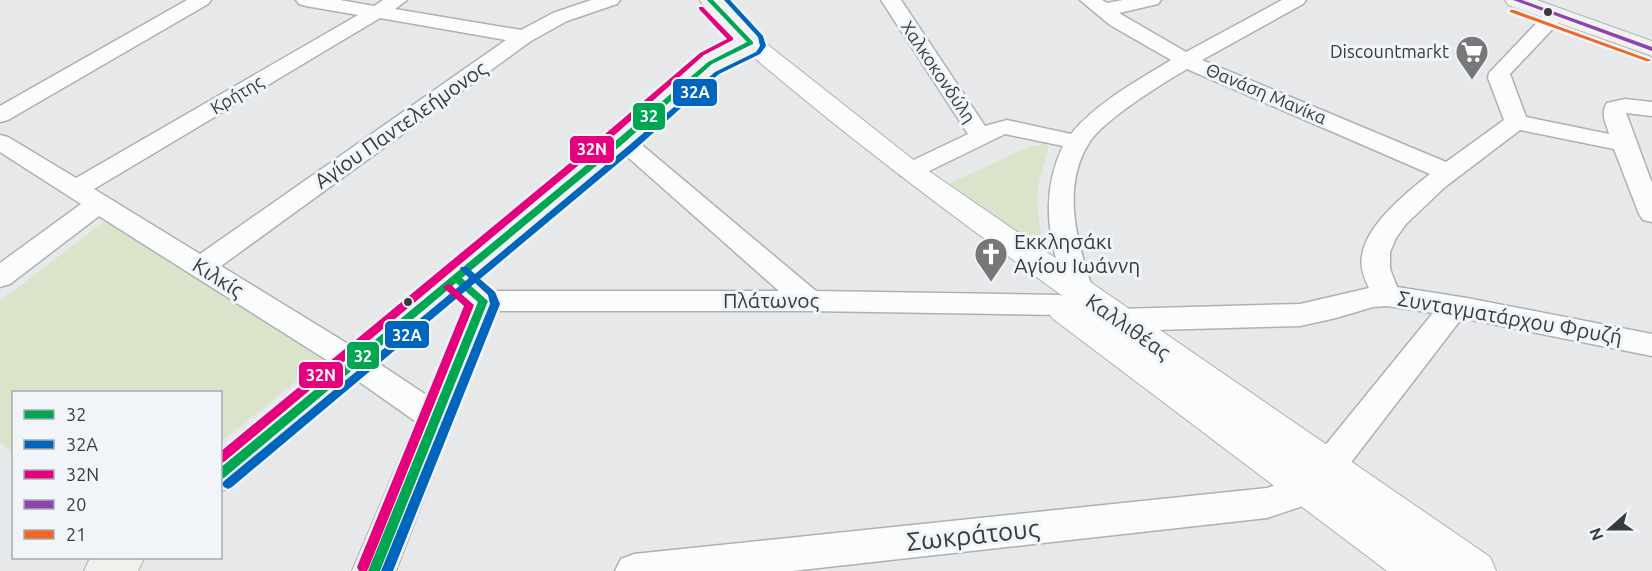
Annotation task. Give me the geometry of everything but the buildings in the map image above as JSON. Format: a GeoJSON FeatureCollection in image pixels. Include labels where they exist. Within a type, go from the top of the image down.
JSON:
{"type":"FeatureCollection","features":[{"type":"Feature","properties":{"kind":"main road","name":"Καλλιθέας"},"geometry":{"type":"LineString","coordinates":[[685,0],[740,47]]}},
{"type":"Feature","properties":{"kind":"main road","name":"Καλλιθέας"},"geometry":{"type":"LineString","coordinates":[[710,0],[740,47]]}},
{"type":"Feature","properties":{"kind":"main road"},"geometry":{"type":"LineString","coordinates":[[1516,0],[1652,49]]}},
{"type":"Feature","properties":{"kind":"main road"},"geometry":{"type":"LineString","coordinates":[[222,474],[355,363],[470,290],[622,140],[710,63],[740,47]]}},
{"type":"Feature","properties":{"kind":"main road"},"geometry":{"type":"LineString","coordinates":[[374,571],[434,417],[470,290]]}},
{"type":"Feature","properties":{"kind":"main road"},"geometry":{"type":"LineString","coordinates":[[106,571],[121,559]]}},
{"type":"Feature","properties":{"kind":"street"},"geometry":{"type":"LineString","coordinates":[[0,115],[201,0]]}},
{"type":"Feature","properties":{"kind":"street"},"geometry":{"type":"LineString","coordinates":[[306,0],[524,37]]}},
{"type":"Feature","properties":{"kind":"street","name":"Κρήτης"},"geometry":{"type":"LineString","coordinates":[[0,278],[87,196],[397,0]]}},
{"type":"Feature","properties":{"kind":"street","name":"Αγίου Παντελεήμονος"},"geometry":{"type":"LineString","coordinates":[[201,267],[524,37],[560,17],[610,0]]}},
{"type":"Feature","properties":{"kind":"street","name":"Χαλκοκονδύλη"},"geometry":{"type":"LineString","coordinates":[[891,0],[981,137],[910,171]]}},
{"type":"Feature","properties":{"kind":"street"},"geometry":{"type":"LineString","coordinates":[[1097,5],[1151,0]]}},
{"type":"Feature","properties":{"kind":"street"},"geometry":{"type":"LineString","coordinates":[[1070,299],[1069,261],[1060,211],[1065,170],[1076,142],[1131,95],[1185,60],[1287,2]]}},
{"type":"Feature","properties":{"kind":"street","name":"Θανάση Μανίκα"},"geometry":{"type":"LineString","coordinates":[[1097,5],[1118,21],[1185,60],[1450,173]]}},
{"type":"Feature","properties":{"kind":"street"},"geometry":{"type":"LineString","coordinates":[[1516,122],[1499,78],[1501,70],[1556,14]]}},
{"type":"Feature","properties":{"kind":"street","name":"Καλλιθέας"},"geometry":{"type":"LineString","coordinates":[[740,47],[816,97],[1070,299],[1118,320],[1318,479],[1421,571]]}},
{"type":"Feature","properties":{"kind":"street","name":"Καλλιθέας"},"geometry":{"type":"LineString","coordinates":[[740,47],[780,97],[849,153],[1070,299],[1318,479],[1474,571]]}},
{"type":"Feature","properties":{"kind":"street"},"geometry":{"type":"LineString","coordinates":[[1652,109],[1625,106],[1615,108],[1615,117],[1624,144],[1652,214]]}},
{"type":"Feature","properties":{"kind":"street"},"geometry":{"type":"LineString","coordinates":[[1387,296],[1377,277],[1375,255],[1384,232],[1402,212],[1516,122],[1624,144]]}},
{"type":"Feature","properties":{"kind":"street"},"geometry":{"type":"LineString","coordinates":[[981,137],[1007,127],[1076,142]]}},
{"type":"Feature","properties":{"kind":"street"},"geometry":{"type":"LineString","coordinates":[[622,140],[809,301]]}},
{"type":"Feature","properties":{"kind":"street","name":"Κιλκίς"},"geometry":{"type":"LineString","coordinates":[[0,142],[355,363],[434,417]]}},
{"type":"Feature","properties":{"kind":"street","name":"Πλάτωνος"},"geometry":{"type":"LineString","coordinates":[[470,290],[809,301],[1070,299]]}},
{"type":"Feature","properties":{"kind":"street","name":"Συνταγματάρχου Φρυζή"},"geometry":{"type":"LineString","coordinates":[[1118,320],[1300,315],[1336,308],[1372,297],[1387,296],[1455,306],[1652,345]]}},
{"type":"Feature","properties":{"kind":"street"},"geometry":{"type":"LineString","coordinates":[[1318,479],[1455,306]]}},
{"type":"Feature","properties":{"kind":"street","name":"Σωκράτους"},"geometry":{"type":"LineString","coordinates":[[634,571],[1267,503],[1318,479]]}},
{"type":"Feature","properties":{"kind":"green space"},"geometry":{"type":"Polygon","coordinates":[[[1043,144],[1048,146],[1048,151],[1039,181],[1037,200],[1041,238],[1039,243],[1034,244],[946,185],[1027,148],[1043,144]]]}},
{"type":"Feature","properties":{"kind":"green space"},"geometry":{"type":"Polygon","coordinates":[[[113,215],[325,358],[222,441],[222,391],[12,391],[12,452],[0,442],[0,301],[113,215]]]}},
{"type":"Feature","properties":{"kind":"transit line","name":"32"},"geometry":{"type":"LineString","coordinates":[[222,473],[622,140],[710,63],[751,43],[710,0]]}},
{"type":"Feature","properties":{"kind":"transit line","name":"32Α"},"geometry":{"type":"LineString","coordinates":[[228,484],[630,149],[717,73],[758,53],[763,46],[761,37],[727,0]]}},
{"type":"Feature","properties":{"kind":"transit line","name":"20"},"geometry":{"type":"LineString","coordinates":[[1516,0],[1652,49]]}},
{"type":"Feature","properties":{"kind":"transit line","name":"32Ν"},"geometry":{"type":"LineString","coordinates":[[222,457],[614,131],[702,54],[731,39],[701,8]]}},
{"type":"Feature","properties":{"kind":"transit line","name":"21"},"geometry":{"type":"LineString","coordinates":[[1512,11],[1648,60]]}},
{"type":"Feature","properties":{"kind":"transit line","name":"32Α"},"geometry":{"type":"LineString","coordinates":[[387,571],[495,304],[492,294],[464,269]]}},
{"type":"Feature","properties":{"kind":"transit line","name":"32"},"geometry":{"type":"LineString","coordinates":[[374,571],[483,301],[456,278]]}},
{"type":"Feature","properties":{"kind":"transit line","name":"32Ν"},"geometry":{"type":"LineString","coordinates":[[363,567],[469,305],[448,287]]}},
{"type":"Feature","properties":{"kind":"place","name":"Discountmarkt"},"geometry":{"type":"Point","coordinates":[1472,81]}},
{"type":"Feature","properties":{"kind":"place","name":"Εκκλησάκι Αγίου Ιωάννη"},"geometry":{"type":"Point","coordinates":[991,283]}}]}
